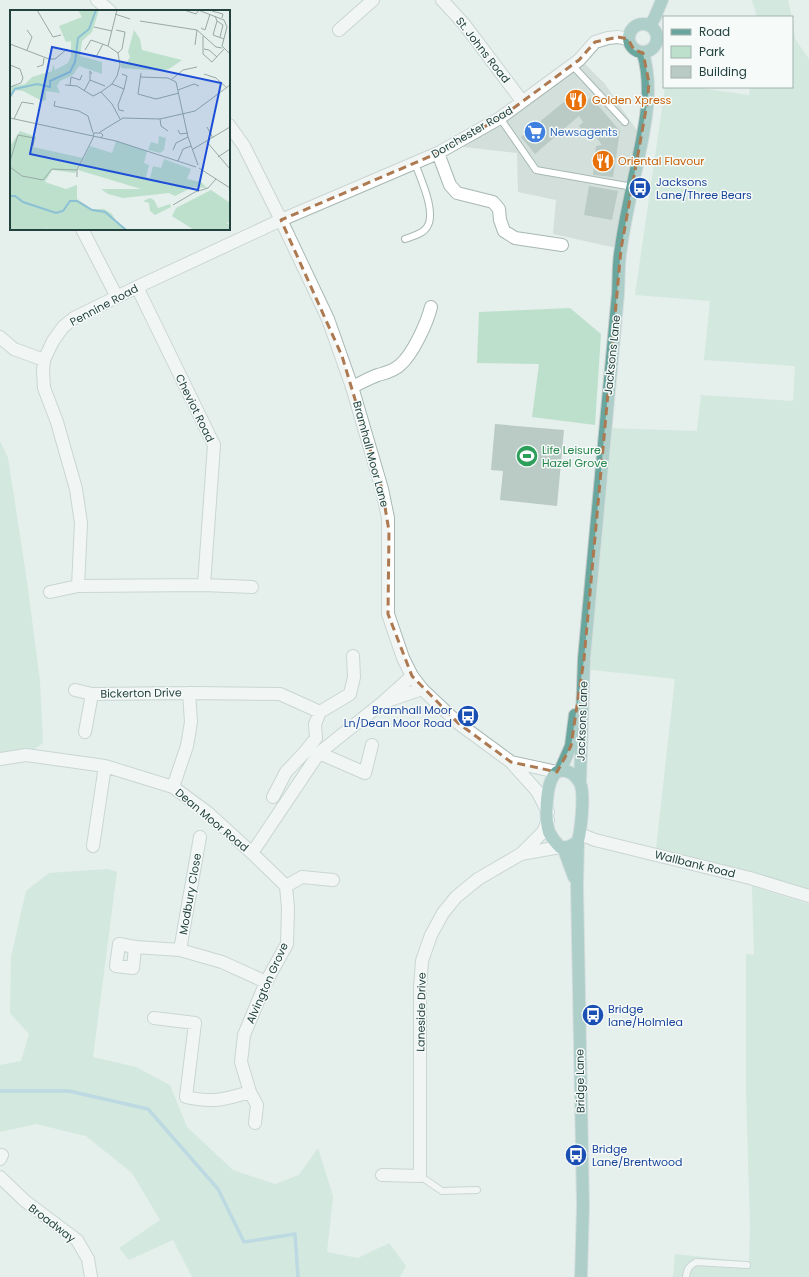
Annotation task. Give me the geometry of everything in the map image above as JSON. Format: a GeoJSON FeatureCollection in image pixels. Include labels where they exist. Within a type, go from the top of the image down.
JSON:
{"type":"FeatureCollection","features":[{"type":"Feature","properties":{"kind":"main road"},"geometry":{"type":"LineString","coordinates":[[650,26],[662,0]]}},
{"type":"Feature","properties":{"kind":"main road"},"geometry":{"type":"LineString","coordinates":[[644,24],[650,26],[656,31],[657,42],[650,51],[643,53],[634,50],[628,39],[632,29],[637,25],[644,24]]}},
{"type":"Feature","properties":{"kind":"main road","name":"Jacksons Lane"},"geometry":{"type":"LineString","coordinates":[[548,816],[548,790],[552,779],[559,772],[571,746],[584,659],[621,249],[644,130],[649,83],[643,53]]}},
{"type":"Feature","properties":{"kind":"main road","name":"Jacksons Lane"},"geometry":{"type":"LineString","coordinates":[[579,838],[582,793],[580,783],[584,659]]}},
{"type":"Feature","properties":{"kind":"main road"},"geometry":{"type":"LineString","coordinates":[[559,772],[567,771],[574,775],[580,783]]}},
{"type":"Feature","properties":{"kind":"main road","name":"Bridge Lane"},"geometry":{"type":"LineString","coordinates":[[548,816],[549,830],[553,840],[561,847],[577,886]]}},
{"type":"Feature","properties":{"kind":"main road"},"geometry":{"type":"LineString","coordinates":[[561,847],[572,846],[579,838]]}},
{"type":"Feature","properties":{"kind":"main road","name":"Bridge Lane"},"geometry":{"type":"LineString","coordinates":[[579,838],[577,886],[583,1206],[581,1277]]}},
{"type":"Feature","properties":{"kind":"street"},"geometry":{"type":"LineString","coordinates":[[97,0],[109,10]]}},
{"type":"Feature","properties":{"kind":"street"},"geometry":{"type":"LineString","coordinates":[[340,30],[373,0]]}},
{"type":"Feature","properties":{"kind":"street","name":"St. Johns Road"},"geometry":{"type":"LineString","coordinates":[[449,2],[522,101]]}},
{"type":"Feature","properties":{"kind":"street","name":"Dorchester Road"},"geometry":{"type":"LineString","coordinates":[[281,220],[438,153],[500,118],[579,60],[595,42],[618,37],[628,39]]}},
{"type":"Feature","properties":{"kind":"street","name":"Bramhall Moor Lane"},"geometry":{"type":"LineString","coordinates":[[230,126],[244,146],[328,319],[352,387],[382,488],[388,518],[388,614],[403,658],[412,676],[422,689],[458,724],[511,762],[537,791],[548,816]]}},
{"type":"Feature","properties":{"kind":"street"},"geometry":{"type":"LineString","coordinates":[[438,153],[450,185],[457,193],[493,202],[499,209],[500,220],[504,231],[515,238],[562,245]]}},
{"type":"Feature","properties":{"kind":"street","name":"Pennine Road"},"geometry":{"type":"LineString","coordinates":[[78,586],[81,523],[76,489],[57,422],[44,388],[44,360],[53,341],[63,327],[74,318],[281,220]]}},
{"type":"Feature","properties":{"kind":"street"},"geometry":{"type":"LineString","coordinates":[[83,230],[117,297]]}},
{"type":"Feature","properties":{"kind":"street","name":"Cheviot Road"},"geometry":{"type":"LineString","coordinates":[[137,287],[214,445],[204,585]]}},
{"type":"Feature","properties":{"kind":"street"},"geometry":{"type":"LineString","coordinates":[[352,387],[390,372],[400,365],[413,348],[428,318],[431,308]]}},
{"type":"Feature","properties":{"kind":"street"},"geometry":{"type":"LineString","coordinates":[[0,337],[14,348],[44,360]]}},
{"type":"Feature","properties":{"kind":"street"},"geometry":{"type":"LineString","coordinates":[[50,592],[78,586],[204,585],[252,587]]}},
{"type":"Feature","properties":{"kind":"street"},"geometry":{"type":"LineString","coordinates":[[273,797],[286,772],[316,738],[315,724],[320,712],[350,694],[354,677],[353,656]]}},
{"type":"Feature","properties":{"kind":"street","name":"Dean Moor Road"},"geometry":{"type":"LineString","coordinates":[[0,759],[26,755],[105,766],[173,787],[207,812],[252,853],[319,753],[382,703],[412,676]]}},
{"type":"Feature","properties":{"kind":"street","name":"Dean Moor Road"},"geometry":{"type":"LineString","coordinates":[[382,703],[422,689]]}},
{"type":"Feature","properties":{"kind":"street","name":"Bickerton Drive"},"geometry":{"type":"LineString","coordinates":[[75,690],[92,694],[280,694],[320,712]]}},
{"type":"Feature","properties":{"kind":"street","name":"Bickerton Drive"},"geometry":{"type":"LineString","coordinates":[[173,787],[187,746],[191,722],[189,693]]}},
{"type":"Feature","properties":{"kind":"street","name":"Bickerton Drive"},"geometry":{"type":"LineString","coordinates":[[85,732],[92,694]]}},
{"type":"Feature","properties":{"kind":"street"},"geometry":{"type":"LineString","coordinates":[[319,753],[365,773],[372,745]]}},
{"type":"Feature","properties":{"kind":"street","name":"Bramhall Moor Lane"},"geometry":{"type":"LineString","coordinates":[[511,762],[548,771],[559,772]]}},
{"type":"Feature","properties":{"kind":"street"},"geometry":{"type":"LineString","coordinates":[[93,846],[105,766]]}},
{"type":"Feature","properties":{"kind":"street","name":"Laneside Drive"},"geometry":{"type":"LineString","coordinates":[[420,1176],[420,988],[422,961],[431,935],[443,913],[456,897],[478,879],[521,854],[543,832],[548,816]]}},
{"type":"Feature","properties":{"kind":"street","name":"Modbury Close"},"geometry":{"type":"LineString","coordinates":[[180,950],[200,837]]}},
{"type":"Feature","properties":{"kind":"street","name":"Wallbank Road"},"geometry":{"type":"LineString","coordinates":[[579,838],[595,840],[750,878],[809,896]]}},
{"type":"Feature","properties":{"kind":"street","name":"Laneside Drive"},"geometry":{"type":"LineString","coordinates":[[521,854],[561,847]]}},
{"type":"Feature","properties":{"kind":"street"},"geometry":{"type":"LineString","coordinates":[[252,853],[286,886],[302,877],[333,880]]}},
{"type":"Feature","properties":{"kind":"street","name":"Alvington Grove"},"geometry":{"type":"LineString","coordinates":[[255,1123],[257,1105],[250,1092],[241,1062],[244,1035],[266,982],[287,944],[288,908],[286,886]]}},
{"type":"Feature","properties":{"kind":"street"},"geometry":{"type":"LineString","coordinates":[[135,947],[180,950],[222,962],[266,982]]}},
{"type":"Feature","properties":{"kind":"street"},"geometry":{"type":"LineString","coordinates":[[154,1018],[195,1023],[186,1097],[203,1100],[221,1100],[250,1092]]}},
{"type":"Feature","properties":{"kind":"street"},"geometry":{"type":"LineString","coordinates":[[382,1175],[420,1176]]}},
{"type":"Feature","properties":{"kind":"street","name":"Broadway"},"geometry":{"type":"LineString","coordinates":[[0,1177],[25,1202],[77,1240],[88,1259],[91,1277]]}},
{"type":"Feature","properties":{"kind":"lane"},"geometry":{"type":"LineString","coordinates":[[572,65],[625,122]]}},
{"type":"Feature","properties":{"kind":"lane"},"geometry":{"type":"LineString","coordinates":[[500,118],[536,170],[633,187]]}},
{"type":"Feature","properties":{"kind":"lane"},"geometry":{"type":"LineString","coordinates":[[406,239],[420,233],[428,227],[431,216],[430,206],[415,163]]}},
{"type":"Feature","properties":{"kind":"lane"},"geometry":{"type":"LineString","coordinates":[[420,1176],[442,1191],[477,1190]]}},
{"type":"Feature","properties":{"kind":"lane"},"geometry":{"type":"LineString","coordinates":[[686,1277],[690,1265],[696,1262],[747,1265]]}},
{"type":"Feature","properties":{"kind":"highlighted area"},"geometry":{"type":"Polygon","coordinates":[[[618,37],[628,39],[634,50],[643,53],[649,83],[647,104],[621,249],[584,659],[571,746],[557,772],[511,762],[458,723],[412,676],[388,614],[389,531],[382,489],[342,356],[281,220],[438,153],[500,118],[579,60],[595,42],[618,37]]]}},
{"type":"Feature","properties":{"kind":"shaded area"},"geometry":{"type":"Polygon","coordinates":[[[583,62],[605,84],[642,138],[621,249],[553,234],[556,200],[518,192],[517,153],[463,147],[535,98],[583,62]]]}},
{"type":"Feature","properties":{"kind":"green space"},"geometry":{"type":"Polygon","coordinates":[[[752,0],[788,0],[792,16],[757,16],[752,0]]]}},
{"type":"Feature","properties":{"kind":"green space"},"geometry":{"type":"Polygon","coordinates":[[[793,23],[795,39],[809,59],[809,892],[656,849],[675,679],[583,669],[605,428],[697,431],[701,395],[793,401],[795,366],[704,360],[710,301],[635,295],[665,88],[699,88],[749,95],[750,88],[793,88],[793,23]]]}},
{"type":"Feature","properties":{"kind":"green space"},"geometry":{"type":"Polygon","coordinates":[[[570,308],[601,334],[595,425],[532,417],[539,364],[477,363],[479,312],[570,308]]]}},
{"type":"Feature","properties":{"kind":"green space"},"geometry":{"type":"Polygon","coordinates":[[[0,441],[8,458],[27,581],[40,681],[43,743],[26,755],[0,759],[0,441]]]}},
{"type":"Feature","properties":{"kind":"green space"},"geometry":{"type":"Polygon","coordinates":[[[108,869],[117,872],[93,1057],[136,1067],[170,1085],[187,1127],[233,1170],[275,1184],[299,1175],[318,1148],[333,1196],[327,1252],[358,1258],[389,1243],[406,1266],[400,1277],[192,1277],[173,1240],[129,1260],[119,1248],[160,1220],[132,1173],[86,1136],[36,1124],[0,1132],[0,1065],[21,1061],[29,1034],[10,1013],[11,957],[26,891],[49,873],[108,869]]]}},
{"type":"Feature","properties":{"kind":"green space"},"geometry":{"type":"Polygon","coordinates":[[[752,886],[809,904],[809,1277],[673,1277],[675,1254],[749,1262],[750,1226],[746,1091],[746,954],[754,955],[752,886]]]}},
{"type":"Feature","properties":{"kind":"building"},"geometry":{"type":"Polygon","coordinates":[[[576,92],[586,102],[591,97],[620,131],[613,177],[593,175],[596,146],[602,145],[596,137],[592,140],[579,126],[583,122],[579,116],[535,154],[521,137],[576,92]]]}},
{"type":"Feature","properties":{"kind":"building"},"geometry":{"type":"Polygon","coordinates":[[[589,186],[618,191],[612,220],[584,215],[589,186]]]}},
{"type":"Feature","properties":{"kind":"building","name":"Life Leisure Hazel Grove"},"geometry":{"type":"Polygon","coordinates":[[[495,424],[564,430],[557,506],[500,500],[503,471],[491,470],[495,424]]]}},
{"type":"Feature","properties":{"kind":"waterway"},"geometry":{"type":"LineString","coordinates":[[0,1091],[69,1091],[148,1109],[218,1189],[244,1242],[295,1234],[298,1277]]}},
{"type":"Feature","properties":{"kind":"place","name":"Golden Xpress"},"geometry":{"type":"Point","coordinates":[576,100]}},
{"type":"Feature","properties":{"kind":"place","name":"Newsagents"},"geometry":{"type":"Point","coordinates":[535,132]}},
{"type":"Feature","properties":{"kind":"place","name":"Oriental Flavour"},"geometry":{"type":"Point","coordinates":[603,161]}},
{"type":"Feature","properties":{"kind":"place","name":"Jacksons Lane/Three Bears"},"geometry":{"type":"Point","coordinates":[640,188]}},
{"type":"Feature","properties":{"kind":"place","name":"Life Leisure Hazel Grove"},"geometry":{"type":"Point","coordinates":[527,456]}},
{"type":"Feature","properties":{"kind":"place","name":"Bramhall Moor Ln/Dean Moor Road"},"geometry":{"type":"Point","coordinates":[468,716]}},
{"type":"Feature","properties":{"kind":"place","name":"Bridge lane/Holmlea"},"geometry":{"type":"Point","coordinates":[593,1015]}},
{"type":"Feature","properties":{"kind":"place","name":"Bridge Lane/Brentwood"},"geometry":{"type":"Point","coordinates":[576,1155]}}]}
